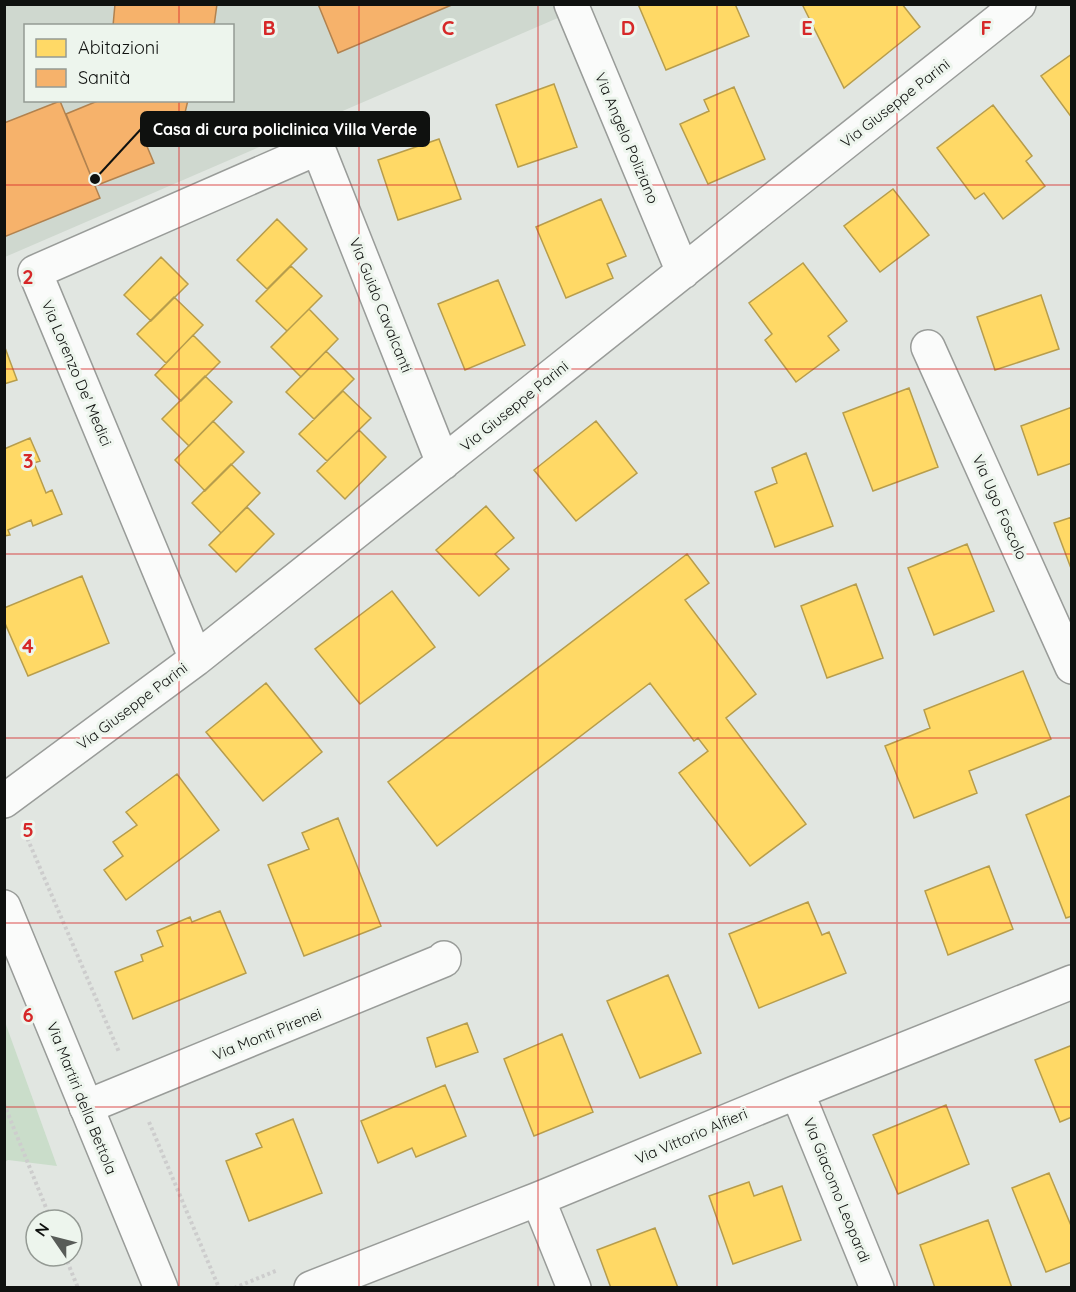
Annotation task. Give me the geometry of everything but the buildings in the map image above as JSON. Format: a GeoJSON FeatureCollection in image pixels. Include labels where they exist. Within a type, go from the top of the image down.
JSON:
{"type":"FeatureCollection","features":[{"type":"Feature","properties":{"kind":"street","name":"Via Angelo Poliziano"},"geometry":{"type":"LineString","coordinates":[[571,4],[683,272]]}},
{"type":"Feature","properties":{"kind":"street","name":"Via Giuseppe Parini"},"geometry":{"type":"LineString","coordinates":[[7,799],[196,659],[1019,4]]}},
{"type":"Feature","properties":{"kind":"street","name":"Via Guido Cavalcanti"},"geometry":{"type":"LineString","coordinates":[[318,148],[443,463]]}},
{"type":"Feature","properties":{"kind":"street","name":"Via Lorenzo De' Medici"},"geometry":{"type":"LineString","coordinates":[[196,659],[35,272],[318,148]]}},
{"type":"Feature","properties":{"kind":"street","name":"Via Ugo Foscolo"},"geometry":{"type":"LineString","coordinates":[[928,347],[1071,667]]}},
{"type":"Feature","properties":{"kind":"street","name":"Via Martiri della Bettola"},"geometry":{"type":"LineString","coordinates":[[4,908],[161,1287]]}},
{"type":"Feature","properties":{"kind":"street","name":"Via Monti Pirenei"},"geometry":{"type":"LineString","coordinates":[[86,1107],[444,960],[444,958]]}},
{"type":"Feature","properties":{"kind":"street","name":"Via Vittorio Alfieri"},"geometry":{"type":"LineString","coordinates":[[311,1287],[538,1199],[1071,982]]}},
{"type":"Feature","properties":{"kind":"street","name":"Via Giacomo Leopardi"},"geometry":{"type":"LineString","coordinates":[[797,1092],[877,1287]]}},
{"type":"Feature","properties":{"kind":"street"},"geometry":{"type":"LineString","coordinates":[[538,1199],[574,1287]]}},
{"type":"Feature","properties":{"kind":"path"},"geometry":{"type":"LineString","coordinates":[[7,799],[219,1287]]}},
{"type":"Feature","properties":{"kind":"path"},"geometry":{"type":"LineString","coordinates":[[4,1104],[46,1208]]}},
{"type":"Feature","properties":{"kind":"path"},"geometry":{"type":"LineString","coordinates":[[70,1268],[78,1287]]}},
{"type":"Feature","properties":{"kind":"shaded area"},"geometry":{"type":"Polygon","coordinates":[[[5,5],[571,5],[574,11],[5,257],[5,5]]]}},
{"type":"Feature","properties":{"kind":"green space"},"geometry":{"type":"Polygon","coordinates":[[[5,1022],[57,1166],[8,1160],[5,1162],[5,1022]]]}},
{"type":"Feature","properties":{"kind":"place","name":"Casa di cura policlinica Villa Verde"},"geometry":{"type":"Point","coordinates":[95,179]}}]}
